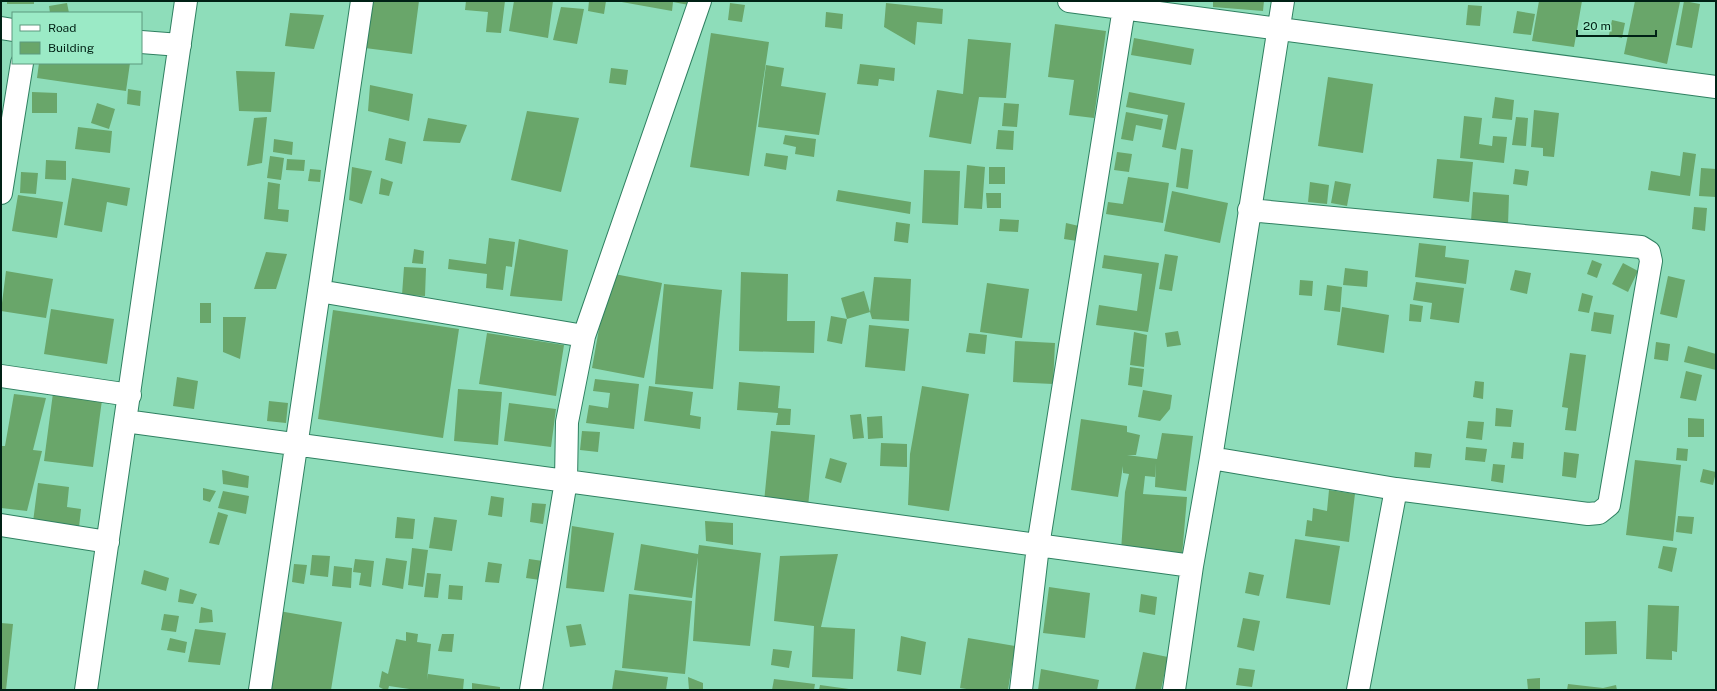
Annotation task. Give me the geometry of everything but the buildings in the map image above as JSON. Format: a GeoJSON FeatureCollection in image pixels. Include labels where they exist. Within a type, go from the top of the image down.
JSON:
{"type":"FeatureCollection","features":[{"type":"Feature","properties":{"kind":"street"},"geometry":{"type":"LineString","coordinates":[[86,690],[186,1]]}},
{"type":"Feature","properties":{"kind":"street"},"geometry":{"type":"LineString","coordinates":[[260,690],[362,1]]}},
{"type":"Feature","properties":{"kind":"street"},"geometry":{"type":"LineString","coordinates":[[531,690],[566,481],[567,422],[584,336],[700,1]]}},
{"type":"Feature","properties":{"kind":"street"},"geometry":{"type":"LineString","coordinates":[[1069,1],[1716,87]]}},
{"type":"Feature","properties":{"kind":"street"},"geometry":{"type":"LineString","coordinates":[[1174,690],[1192,566],[1211,458],[1283,1]]}},
{"type":"Feature","properties":{"kind":"street"},"geometry":{"type":"LineString","coordinates":[[1021,690],[1038,546],[1124,8]]}},
{"type":"Feature","properties":{"kind":"street"},"geometry":{"type":"LineString","coordinates":[[1,28],[12,30]]}},
{"type":"Feature","properties":{"kind":"street"},"geometry":{"type":"LineString","coordinates":[[142,42],[180,45]]}},
{"type":"Feature","properties":{"kind":"street"},"geometry":{"type":"LineString","coordinates":[[1,193],[22,64]]}},
{"type":"Feature","properties":{"kind":"street"},"geometry":{"type":"LineString","coordinates":[[1211,458],[1396,489],[1588,514],[1599,513],[1609,505],[1651,262],[1649,252],[1642,247],[1249,210]]}},
{"type":"Feature","properties":{"kind":"street"},"geometry":{"type":"LineString","coordinates":[[319,291],[584,336]]}},
{"type":"Feature","properties":{"kind":"street"},"geometry":{"type":"LineString","coordinates":[[1,376],[130,395]]}},
{"type":"Feature","properties":{"kind":"street"},"geometry":{"type":"LineString","coordinates":[[125,421],[1192,566]]}},
{"type":"Feature","properties":{"kind":"street"},"geometry":{"type":"LineString","coordinates":[[1358,690],[1396,489]]}},
{"type":"Feature","properties":{"kind":"street"},"geometry":{"type":"LineString","coordinates":[[1,525],[108,542]]}}]}
